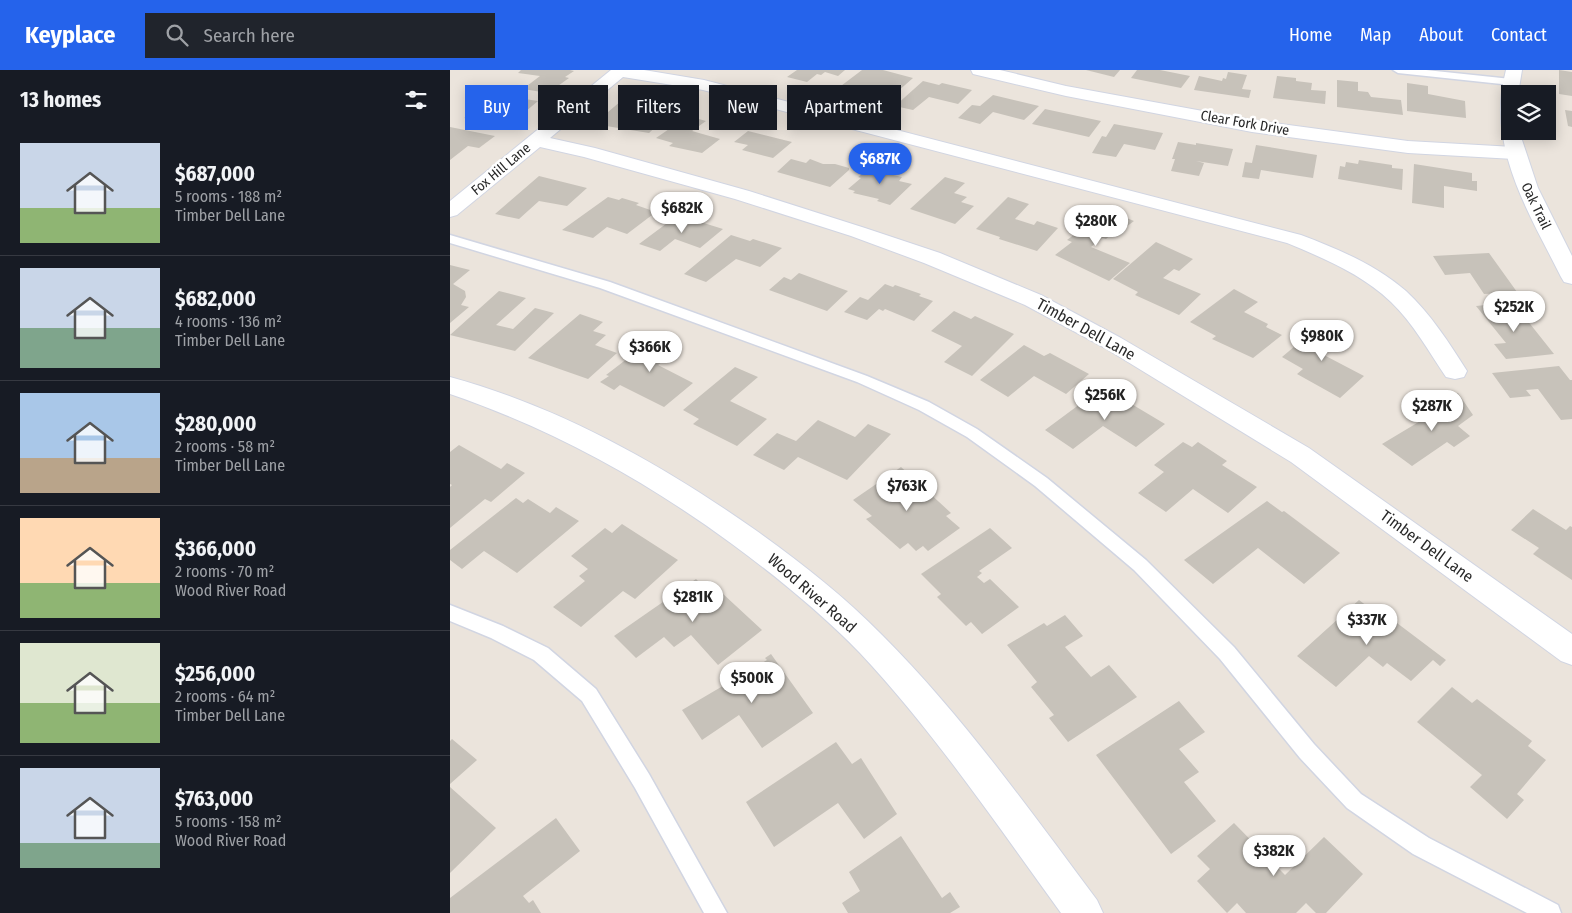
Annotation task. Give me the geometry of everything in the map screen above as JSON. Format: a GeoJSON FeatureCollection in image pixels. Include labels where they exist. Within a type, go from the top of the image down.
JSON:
{"type":"FeatureCollection","features":[{"type":"Feature","properties":{"kind":"street","name":"Clear Fork Drive"},"geometry":{"type":"LineString","coordinates":[[979,70],[1066,90],[1252,126],[1408,147],[1514,153]]}},
{"type":"Feature","properties":{"kind":"street","name":"Fox Hill Lane"},"geometry":{"type":"LineString","coordinates":[[450,212],[620,71]]}},
{"type":"Feature","properties":{"kind":"street"},"geometry":{"type":"LineString","coordinates":[[620,71],[704,85],[1294,239],[1348,263],[1399,297],[1426,330],[1454,371]]}},
{"type":"Feature","properties":{"kind":"street","name":"Timber Dell Lane"},"geometry":{"type":"LineString","coordinates":[[535,140],[588,152],[724,190],[858,232],[932,258],[1034,300],[1113,343],[1300,455],[1572,650]]}},
{"type":"Feature","properties":{"kind":"street","name":"Oak Trail"},"geometry":{"type":"LineString","coordinates":[[1512,140],[1514,153],[1527,189],[1572,277]]}},
{"type":"Feature","properties":{"kind":"street","name":"Wood River Road"},"geometry":{"type":"LineString","coordinates":[[450,385],[490,398],[560,427],[613,454],[692,500],[786,567],[841,616],[885,659],[983,776],[1084,913]]}},
{"type":"Feature","properties":{"kind":"lane"},"geometry":{"type":"LineString","coordinates":[[1398,70],[1512,76]]}},
{"type":"Feature","properties":{"kind":"lane"},"geometry":{"type":"LineString","coordinates":[[450,238],[605,285],[862,379],[924,406],[972,434],[1041,482],[1140,565],[1227,653],[1307,751],[1354,801],[1421,846],[1550,913]]}},
{"type":"Feature","properties":{"kind":"lane"},"geometry":{"type":"LineString","coordinates":[[450,613],[497,632],[541,654],[589,695],[642,781],[716,913]]}},
{"type":"Feature","properties":{"kind":"building"},"geometry":{"type":"Polygon","coordinates":[[[521,70],[574,71],[565,77],[569,78],[559,85],[538,85],[538,91],[528,90],[528,85],[540,76],[518,73],[521,70]]]}},
{"type":"Feature","properties":{"kind":"building"},"geometry":{"type":"Polygon","coordinates":[[[797,70],[845,70],[838,76],[825,72],[821,75],[817,74],[807,82],[787,77],[797,70]]]}},
{"type":"Feature","properties":{"kind":"building"},"geometry":{"type":"Polygon","coordinates":[[[862,70],[883,70],[913,78],[901,88],[901,85],[842,85],[862,70]]]}},
{"type":"Feature","properties":{"kind":"building"},"geometry":{"type":"Polygon","coordinates":[[[1086,70],[1120,70],[1114,77],[1086,70]]]}},
{"type":"Feature","properties":{"kind":"building"},"geometry":{"type":"Polygon","coordinates":[[[1137,70],[1160,70],[1190,76],[1181,88],[1131,78],[1137,70]]]}},
{"type":"Feature","properties":{"kind":"building"},"geometry":{"type":"Polygon","coordinates":[[[1559,70],[1572,72],[1572,96],[1559,94],[1559,70]]]}},
{"type":"Feature","properties":{"kind":"building"},"geometry":{"type":"Polygon","coordinates":[[[1228,72],[1247,75],[1242,89],[1251,90],[1249,98],[1194,90],[1199,76],[1222,81],[1223,78],[1226,79],[1228,72]]]}},
{"type":"Feature","properties":{"kind":"building"},"geometry":{"type":"Polygon","coordinates":[[[1277,76],[1296,78],[1296,81],[1312,83],[1311,90],[1326,91],[1325,104],[1273,98],[1277,76]]]}},
{"type":"Feature","properties":{"kind":"building"},"geometry":{"type":"Polygon","coordinates":[[[1337,80],[1358,82],[1358,91],[1368,92],[1371,97],[1401,100],[1403,115],[1337,107],[1337,80]]]}},
{"type":"Feature","properties":{"kind":"building"},"geometry":{"type":"Polygon","coordinates":[[[923,81],[972,90],[958,104],[929,97],[913,110],[901,107],[901,101],[923,81]]]}},
{"type":"Feature","properties":{"kind":"building"},"geometry":{"type":"Polygon","coordinates":[[[1407,83],[1428,86],[1428,94],[1465,101],[1466,118],[1407,111],[1407,83]]]}},
{"type":"Feature","properties":{"kind":"building"},"geometry":{"type":"Polygon","coordinates":[[[993,95],[1039,106],[1024,120],[993,112],[980,124],[958,118],[972,105],[980,106],[993,95]]]}},
{"type":"Feature","properties":{"kind":"building"},"geometry":{"type":"Polygon","coordinates":[[[528,100],[538,101],[528,109],[528,100]]]}},
{"type":"Feature","properties":{"kind":"building"},"geometry":{"type":"Polygon","coordinates":[[[618,104],[618,128],[608,126],[608,112],[618,104]]]}},
{"type":"Feature","properties":{"kind":"building"},"geometry":{"type":"Polygon","coordinates":[[[1045,109],[1101,121],[1089,137],[1032,124],[1045,109]]]}},
{"type":"Feature","properties":{"kind":"building"},"geometry":{"type":"Polygon","coordinates":[[[1565,110],[1572,111],[1572,127],[1568,126],[1565,110]]]}},
{"type":"Feature","properties":{"kind":"building"},"geometry":{"type":"Polygon","coordinates":[[[699,119],[706,121],[699,126],[699,119]]]}},
{"type":"Feature","properties":{"kind":"building"},"geometry":{"type":"Polygon","coordinates":[[[1114,124],[1163,133],[1155,150],[1124,144],[1116,157],[1092,153],[1102,136],[1106,137],[1114,124]]]}},
{"type":"Feature","properties":{"kind":"building"},"geometry":{"type":"Polygon","coordinates":[[[450,127],[495,136],[479,148],[468,146],[450,160],[450,127]]]}},
{"type":"Feature","properties":{"kind":"building"},"geometry":{"type":"Polygon","coordinates":[[[631,130],[652,130],[649,133],[631,130]]]}},
{"type":"Feature","properties":{"kind":"building"},"geometry":{"type":"Polygon","coordinates":[[[668,130],[693,130],[692,131],[720,139],[702,153],[669,146],[673,143],[656,138],[668,130]]]}},
{"type":"Feature","properties":{"kind":"building"},"geometry":{"type":"Polygon","coordinates":[[[748,131],[792,142],[773,158],[742,150],[748,145],[734,142],[748,131]]]}},
{"type":"Feature","properties":{"kind":"building"},"geometry":{"type":"Polygon","coordinates":[[[1178,142],[1233,149],[1228,166],[1196,161],[1204,163],[1199,176],[1171,171],[1175,159],[1172,159],[1178,142]]]}},
{"type":"Feature","properties":{"kind":"building"},"geometry":{"type":"Polygon","coordinates":[[[1256,145],[1317,155],[1313,178],[1261,170],[1259,179],[1242,177],[1245,162],[1252,163],[1256,145]]]}},
{"type":"Feature","properties":{"kind":"building"},"geometry":{"type":"Polygon","coordinates":[[[791,159],[806,163],[810,159],[823,164],[835,164],[849,168],[849,170],[830,187],[777,172],[791,159]]]}},
{"type":"Feature","properties":{"kind":"building"},"geometry":{"type":"Polygon","coordinates":[[[1359,160],[1392,165],[1392,168],[1403,169],[1402,190],[1338,179],[1340,166],[1345,167],[1346,162],[1358,164],[1359,160]]]}},
{"type":"Feature","properties":{"kind":"building"},"geometry":{"type":"Polygon","coordinates":[[[877,164],[895,168],[889,174],[902,177],[899,181],[912,184],[890,205],[877,201],[879,199],[853,193],[855,191],[848,189],[861,178],[858,177],[877,164]]]}},
{"type":"Feature","properties":{"kind":"building"},"geometry":{"type":"Polygon","coordinates":[[[1414,164],[1472,173],[1472,181],[1477,181],[1477,191],[1444,186],[1444,208],[1412,203],[1414,164]]]}},
{"type":"Feature","properties":{"kind":"building"},"geometry":{"type":"Polygon","coordinates":[[[539,176],[587,188],[567,206],[539,201],[519,219],[495,214],[539,176]]]}},
{"type":"Feature","properties":{"kind":"building"},"geometry":{"type":"Polygon","coordinates":[[[945,177],[965,183],[954,193],[967,197],[961,202],[974,206],[955,224],[910,209],[945,177]]]}},
{"type":"Feature","properties":{"kind":"building"},"geometry":{"type":"Polygon","coordinates":[[[608,197],[619,200],[622,198],[639,203],[636,205],[656,212],[627,234],[607,227],[593,238],[562,230],[608,197]]]}},
{"type":"Feature","properties":{"kind":"building"},"geometry":{"type":"Polygon","coordinates":[[[1008,197],[1029,204],[1015,219],[1034,225],[1037,221],[1058,228],[1037,251],[999,239],[1000,237],[976,229],[1008,197]]]}},
{"type":"Feature","properties":{"kind":"building"},"geometry":{"type":"Polygon","coordinates":[[[1107,210],[1134,221],[1126,227],[1117,223],[1121,226],[1106,239],[1102,238],[1091,247],[1130,263],[1109,281],[1055,255],[1072,242],[1067,240],[1107,210]]]}},
{"type":"Feature","properties":{"kind":"building"},"geometry":{"type":"Polygon","coordinates":[[[678,215],[723,229],[700,248],[675,239],[660,251],[639,244],[678,215]]]}},
{"type":"Feature","properties":{"kind":"building"},"geometry":{"type":"Polygon","coordinates":[[[731,235],[750,241],[753,239],[782,248],[760,267],[736,259],[706,282],[684,274],[731,235]]]}},
{"type":"Feature","properties":{"kind":"building"},"geometry":{"type":"Polygon","coordinates":[[[1156,242],[1193,259],[1179,271],[1174,269],[1163,278],[1201,294],[1179,315],[1135,295],[1138,292],[1113,279],[1156,242]]]}},
{"type":"Feature","properties":{"kind":"building"},"geometry":{"type":"Polygon","coordinates":[[[1489,253],[1517,292],[1484,294],[1470,273],[1445,275],[1433,256],[1489,253]]]}},
{"type":"Feature","properties":{"kind":"building"},"geometry":{"type":"Polygon","coordinates":[[[450,265],[470,270],[453,284],[465,291],[466,297],[461,305],[469,307],[450,323],[450,265]]]}},
{"type":"Feature","properties":{"kind":"building"},"geometry":{"type":"Polygon","coordinates":[[[799,273],[848,291],[827,311],[769,290],[784,277],[791,280],[799,273]]]}},
{"type":"Feature","properties":{"kind":"building"},"geometry":{"type":"Polygon","coordinates":[[[885,284],[893,287],[895,285],[921,294],[919,296],[933,301],[914,321],[885,309],[883,311],[879,309],[867,320],[844,312],[860,297],[868,300],[885,284]]]}},
{"type":"Feature","properties":{"kind":"building"},"geometry":{"type":"Polygon","coordinates":[[[1234,289],[1258,302],[1244,312],[1268,324],[1266,327],[1282,335],[1253,358],[1212,339],[1216,336],[1190,322],[1234,289]]]}},
{"type":"Feature","properties":{"kind":"building"},"geometry":{"type":"Polygon","coordinates":[[[499,291],[526,298],[496,325],[513,329],[535,308],[554,313],[515,351],[450,335],[499,291]]]}},
{"type":"Feature","properties":{"kind":"building"},"geometry":{"type":"Polygon","coordinates":[[[1505,303],[1516,316],[1523,315],[1554,354],[1506,359],[1494,344],[1506,343],[1476,306],[1505,303]]]}},
{"type":"Feature","properties":{"kind":"building"},"geometry":{"type":"Polygon","coordinates":[[[954,311],[971,319],[975,316],[1014,334],[972,376],[944,362],[962,346],[931,331],[954,311]]]}},
{"type":"Feature","properties":{"kind":"building"},"geometry":{"type":"Polygon","coordinates":[[[580,314],[603,322],[593,331],[606,335],[595,345],[617,353],[588,379],[528,358],[580,314]]]}},
{"type":"Feature","properties":{"kind":"building"},"geometry":{"type":"Polygon","coordinates":[[[1317,323],[1342,336],[1322,354],[1364,376],[1340,398],[1297,374],[1303,369],[1282,357],[1301,341],[1296,339],[1317,323]]]}},
{"type":"Feature","properties":{"kind":"building"},"geometry":{"type":"Polygon","coordinates":[[[658,335],[682,346],[658,365],[693,383],[664,407],[620,385],[614,390],[600,382],[609,376],[606,375],[658,335]]]}},
{"type":"Feature","properties":{"kind":"building"},"geometry":{"type":"Polygon","coordinates":[[[1024,345],[1044,356],[1050,353],[1089,374],[1066,394],[1034,376],[1008,397],[980,380],[1024,345]]]}},
{"type":"Feature","properties":{"kind":"building"},"geometry":{"type":"Polygon","coordinates":[[[1559,366],[1572,380],[1572,419],[1561,420],[1538,389],[1526,390],[1531,396],[1510,398],[1492,373],[1559,366]]]}},
{"type":"Feature","properties":{"kind":"building"},"geometry":{"type":"Polygon","coordinates":[[[735,367],[758,377],[730,401],[767,419],[737,446],[693,424],[699,419],[683,410],[735,367]]]}},
{"type":"Feature","properties":{"kind":"building"},"geometry":{"type":"Polygon","coordinates":[[[1103,387],[1165,424],[1136,447],[1103,426],[1073,449],[1045,430],[1103,387]]]}},
{"type":"Feature","properties":{"kind":"building"},"geometry":{"type":"Polygon","coordinates":[[[1458,393],[1473,415],[1458,426],[1470,436],[1454,447],[1447,442],[1412,466],[1382,444],[1432,414],[1429,412],[1458,393]]]}},
{"type":"Feature","properties":{"kind":"building"},"geometry":{"type":"Polygon","coordinates":[[[818,420],[855,437],[868,424],[891,434],[847,480],[798,457],[784,470],[753,455],[777,433],[796,441],[818,420]]]}},
{"type":"Feature","properties":{"kind":"building"},"geometry":{"type":"Polygon","coordinates":[[[1183,442],[1192,447],[1198,442],[1227,461],[1222,465],[1257,487],[1228,513],[1193,489],[1166,512],[1138,493],[1164,472],[1154,465],[1183,442]]]}},
{"type":"Feature","properties":{"kind":"building"},"geometry":{"type":"Polygon","coordinates":[[[459,445],[501,469],[507,463],[525,473],[491,502],[485,499],[450,528],[450,487],[452,485],[450,484],[450,452],[459,445]]]}},
{"type":"Feature","properties":{"kind":"building"},"geometry":{"type":"Polygon","coordinates":[[[901,467],[951,513],[946,516],[960,528],[928,551],[923,546],[916,551],[908,543],[900,549],[866,519],[872,516],[853,500],[901,467]]]}},
{"type":"Feature","properties":{"kind":"building"},"geometry":{"type":"Polygon","coordinates":[[[516,498],[523,503],[528,499],[550,513],[556,507],[579,521],[517,573],[484,551],[462,569],[450,560],[450,550],[516,498]]]}},
{"type":"Feature","properties":{"kind":"building"},"geometry":{"type":"Polygon","coordinates":[[[1267,501],[1282,512],[1284,511],[1340,553],[1304,584],[1258,548],[1213,584],[1184,560],[1267,501]]]}},
{"type":"Feature","properties":{"kind":"building"},"geometry":{"type":"Polygon","coordinates":[[[1533,509],[1566,530],[1570,526],[1572,527],[1572,580],[1533,554],[1539,548],[1511,530],[1533,509]]]}},
{"type":"Feature","properties":{"kind":"building"},"geometry":{"type":"Polygon","coordinates":[[[622,524],[678,560],[635,599],[623,591],[581,627],[553,607],[585,581],[579,576],[588,569],[571,556],[605,528],[612,533],[622,524]]]}},
{"type":"Feature","properties":{"kind":"building"},"geometry":{"type":"Polygon","coordinates":[[[990,528],[1012,548],[979,571],[982,573],[977,577],[984,583],[990,579],[1019,607],[982,634],[971,622],[966,626],[937,597],[941,594],[921,574],[990,528]]]}},
{"type":"Feature","properties":{"kind":"building"},"geometry":{"type":"Polygon","coordinates":[[[696,579],[703,586],[709,581],[762,630],[718,665],[691,635],[674,647],[664,637],[636,658],[614,636],[696,579]]]}},
{"type":"Feature","properties":{"kind":"building"},"geometry":{"type":"Polygon","coordinates":[[[1359,600],[1384,619],[1389,617],[1446,660],[1440,666],[1433,660],[1411,681],[1387,663],[1383,667],[1369,656],[1336,687],[1297,656],[1359,600]]]}},
{"type":"Feature","properties":{"kind":"building"},"geometry":{"type":"Polygon","coordinates":[[[1065,615],[1083,636],[1065,647],[1091,677],[1109,665],[1137,697],[1068,742],[1049,718],[1054,715],[1031,687],[1037,682],[1007,645],[1044,623],[1047,626],[1065,615]]]}},
{"type":"Feature","properties":{"kind":"building"},"geometry":{"type":"Polygon","coordinates":[[[771,654],[813,713],[762,748],[739,715],[702,740],[682,710],[767,660],[765,658],[771,654]]]}},
{"type":"Feature","properties":{"kind":"building"},"geometry":{"type":"Polygon","coordinates":[[[1452,687],[1472,703],[1477,699],[1532,741],[1528,746],[1546,760],[1517,794],[1524,800],[1507,819],[1470,787],[1482,775],[1417,722],[1452,687]]]}},
{"type":"Feature","properties":{"kind":"building"},"geometry":{"type":"Polygon","coordinates":[[[1179,701],[1205,732],[1179,749],[1199,772],[1184,782],[1216,821],[1171,854],[1096,755],[1179,701]]]}},
{"type":"Feature","properties":{"kind":"building"},"geometry":{"type":"Polygon","coordinates":[[[452,739],[477,760],[450,784],[450,741],[452,739]]]}},
{"type":"Feature","properties":{"kind":"building"},"geometry":{"type":"Polygon","coordinates":[[[836,742],[852,764],[861,758],[897,814],[864,839],[838,803],[774,847],[746,802],[836,742]]]}},
{"type":"Feature","properties":{"kind":"building"},"geometry":{"type":"Polygon","coordinates":[[[450,787],[496,828],[450,873],[450,787]]]}},
{"type":"Feature","properties":{"kind":"building"},"geometry":{"type":"Polygon","coordinates":[[[556,818],[580,851],[523,896],[529,903],[533,900],[541,913],[450,913],[450,898],[556,818]]]}},
{"type":"Feature","properties":{"kind":"building"},"geometry":{"type":"Polygon","coordinates":[[[1234,823],[1285,875],[1324,837],[1363,874],[1326,913],[1316,913],[1306,903],[1296,913],[1246,913],[1237,903],[1227,913],[1197,881],[1210,869],[1197,856],[1234,823]]]}},
{"type":"Feature","properties":{"kind":"building"},"geometry":{"type":"Polygon","coordinates":[[[901,836],[942,898],[950,892],[960,907],[950,913],[848,913],[842,903],[860,891],[849,872],[901,836]]]}}]}
